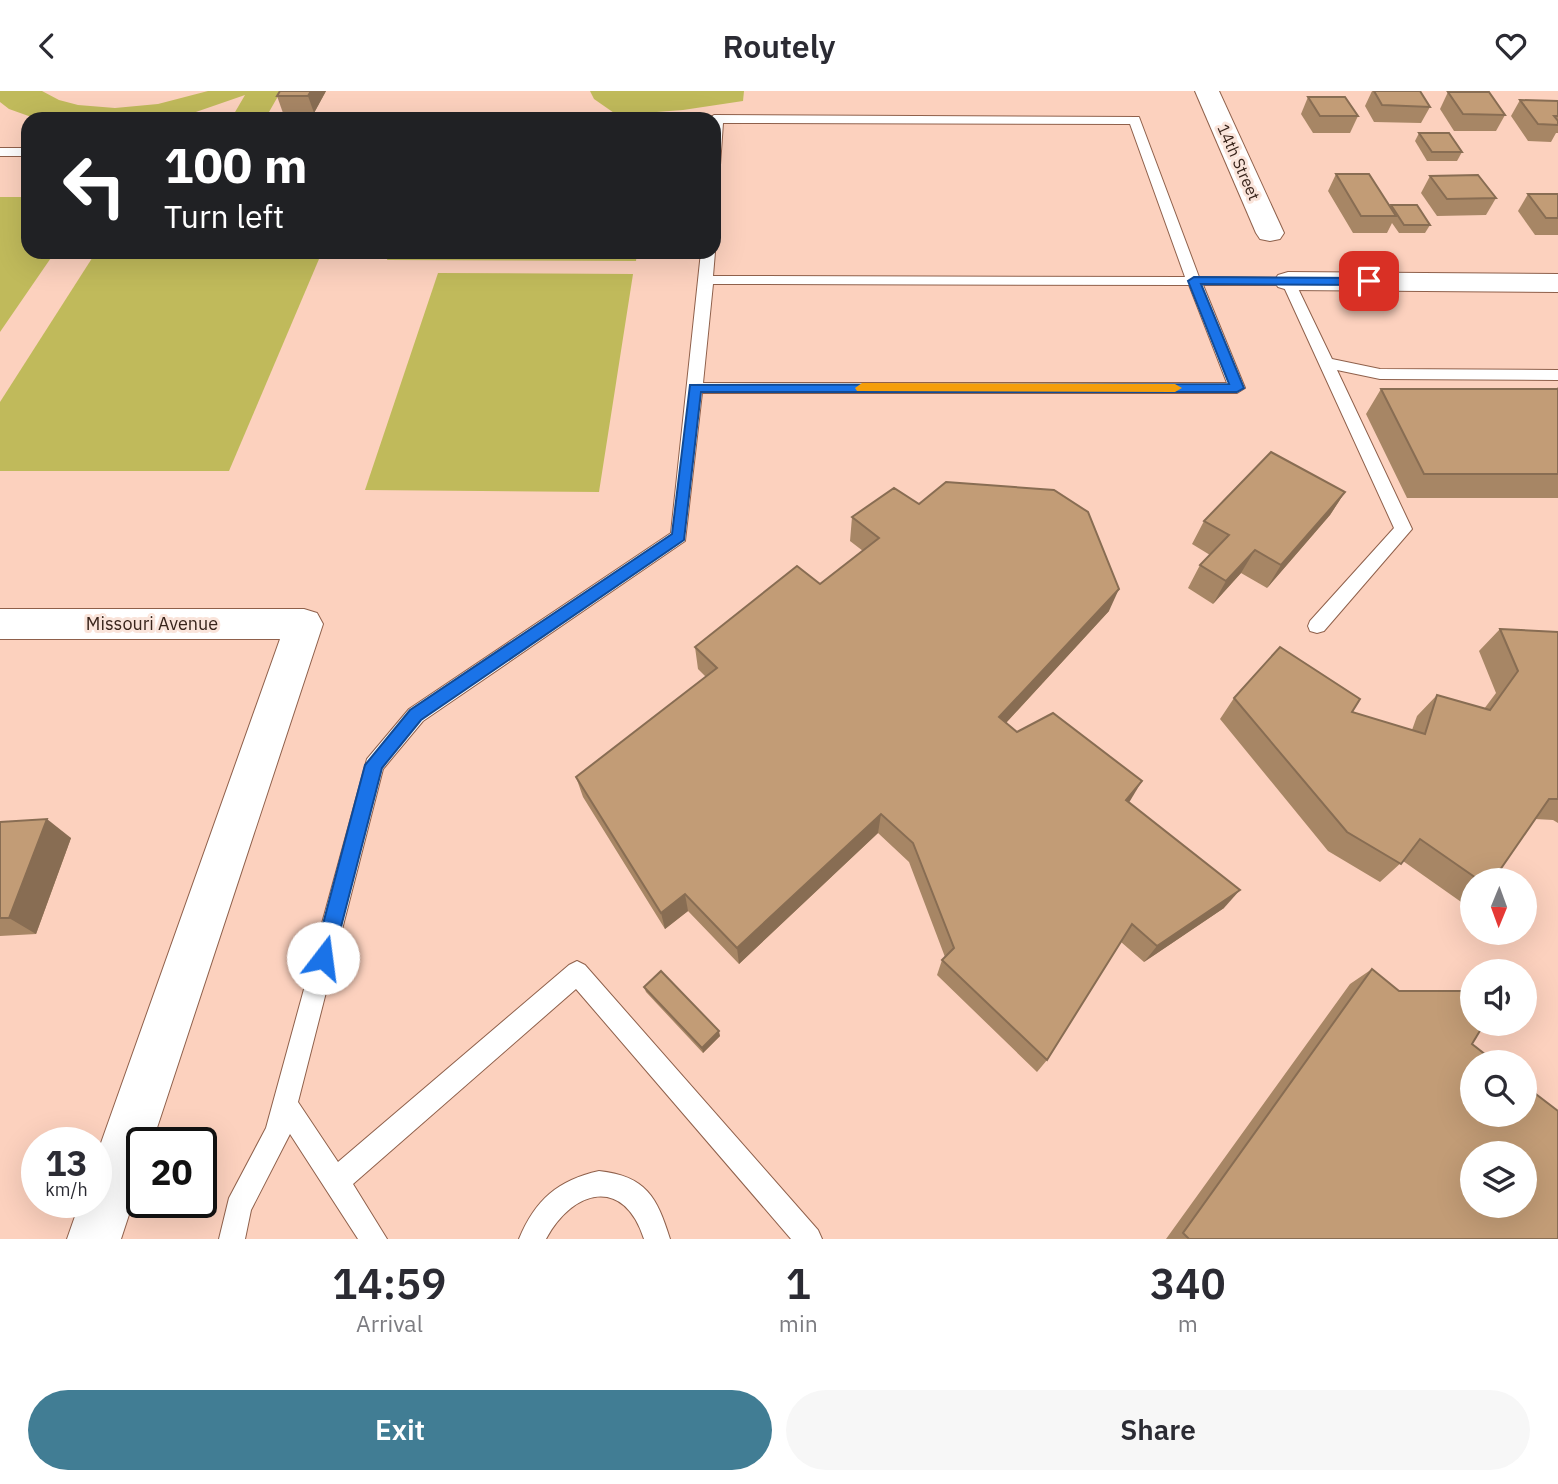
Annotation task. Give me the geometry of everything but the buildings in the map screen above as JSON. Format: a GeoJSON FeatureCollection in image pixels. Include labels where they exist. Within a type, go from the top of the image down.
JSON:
{"type":"FeatureCollection","features":[{"type":"Feature","properties":{"kind":"street","name":"14th Street"},"geometry":{"type":"LineString","coordinates":[[1207,91],[1270,233]]}},
{"type":"Feature","properties":{"kind":"street"},"geometry":{"type":"LineString","coordinates":[[1288,281],[1558,283]]}},
{"type":"Feature","properties":{"kind":"street","name":"Missouri Avenue"},"geometry":{"type":"LineString","coordinates":[[0,624],[304,624],[94,1239]]}},
{"type":"Feature","properties":{"kind":"lane"},"geometry":{"type":"LineString","coordinates":[[695,388],[1237,388],[1194,281],[1135,120],[721,120]]}},
{"type":"Feature","properties":{"kind":"lane"},"geometry":{"type":"LineString","coordinates":[[0,152],[21,152]]}},
{"type":"Feature","properties":{"kind":"lane"},"geometry":{"type":"LineString","coordinates":[[232,1239],[238,1207],[278,1132],[374,765],[416,715],[679,536],[708,259]]}},
{"type":"Feature","properties":{"kind":"lane"},"geometry":{"type":"LineString","coordinates":[[706,280],[1288,281],[1404,529],[1317,626]]}},
{"type":"Feature","properties":{"kind":"lane"},"geometry":{"type":"LineString","coordinates":[[1327,363],[1380,374],[1558,375]]}},
{"type":"Feature","properties":{"kind":"lane"},"geometry":{"type":"LineString","coordinates":[[336,1181],[577,973],[808,1239]]}},
{"type":"Feature","properties":{"kind":"lane"},"geometry":{"type":"LineString","coordinates":[[285,1104],[374,1239]]}},
{"type":"Feature","properties":{"kind":"lane"},"geometry":{"type":"LineString","coordinates":[[532,1239],[537,1225],[551,1205],[570,1190],[590,1183],[612,1185],[631,1192],[646,1207],[657,1239]]}},
{"type":"Feature","properties":{"kind":"shaded area"},"geometry":{"type":"Polygon","coordinates":[[[0,91],[42,91],[59,100],[78,105],[115,108],[158,104],[208,91],[281,91],[269,112],[235,112],[245,95],[196,112],[21,113],[0,102],[0,91]]]}},
{"type":"Feature","properties":{"kind":"shaded area"},"geometry":{"type":"Polygon","coordinates":[[[590,91],[744,91],[743,101],[657,112],[613,112],[594,99],[590,91]]]}},
{"type":"Feature","properties":{"kind":"shaded area"},"geometry":{"type":"Polygon","coordinates":[[[0,197],[21,197],[21,259],[50,259],[0,332],[0,197]]]}},
{"type":"Feature","properties":{"kind":"shaded area"},"geometry":{"type":"Polygon","coordinates":[[[92,259],[319,259],[229,471],[0,471],[0,402],[92,259]]]}},
{"type":"Feature","properties":{"kind":"shaded area"},"geometry":{"type":"Polygon","coordinates":[[[387,259],[636,259],[636,261],[387,259]]]}},
{"type":"Feature","properties":{"kind":"shaded area"},"geometry":{"type":"Polygon","coordinates":[[[438,273],[633,274],[599,492],[365,490],[438,273]]]}},
{"type":"Feature","properties":{"kind":"slow traffic"},"geometry":{"type":"LineString","coordinates":[[862,388],[1175,388]]}},
{"type":"Feature","properties":{"kind":"route"},"geometry":{"type":"LineString","coordinates":[[323,958],[374,765],[416,715],[679,536],[695,388],[1237,388],[1194,281],[1369,281]]}}]}
